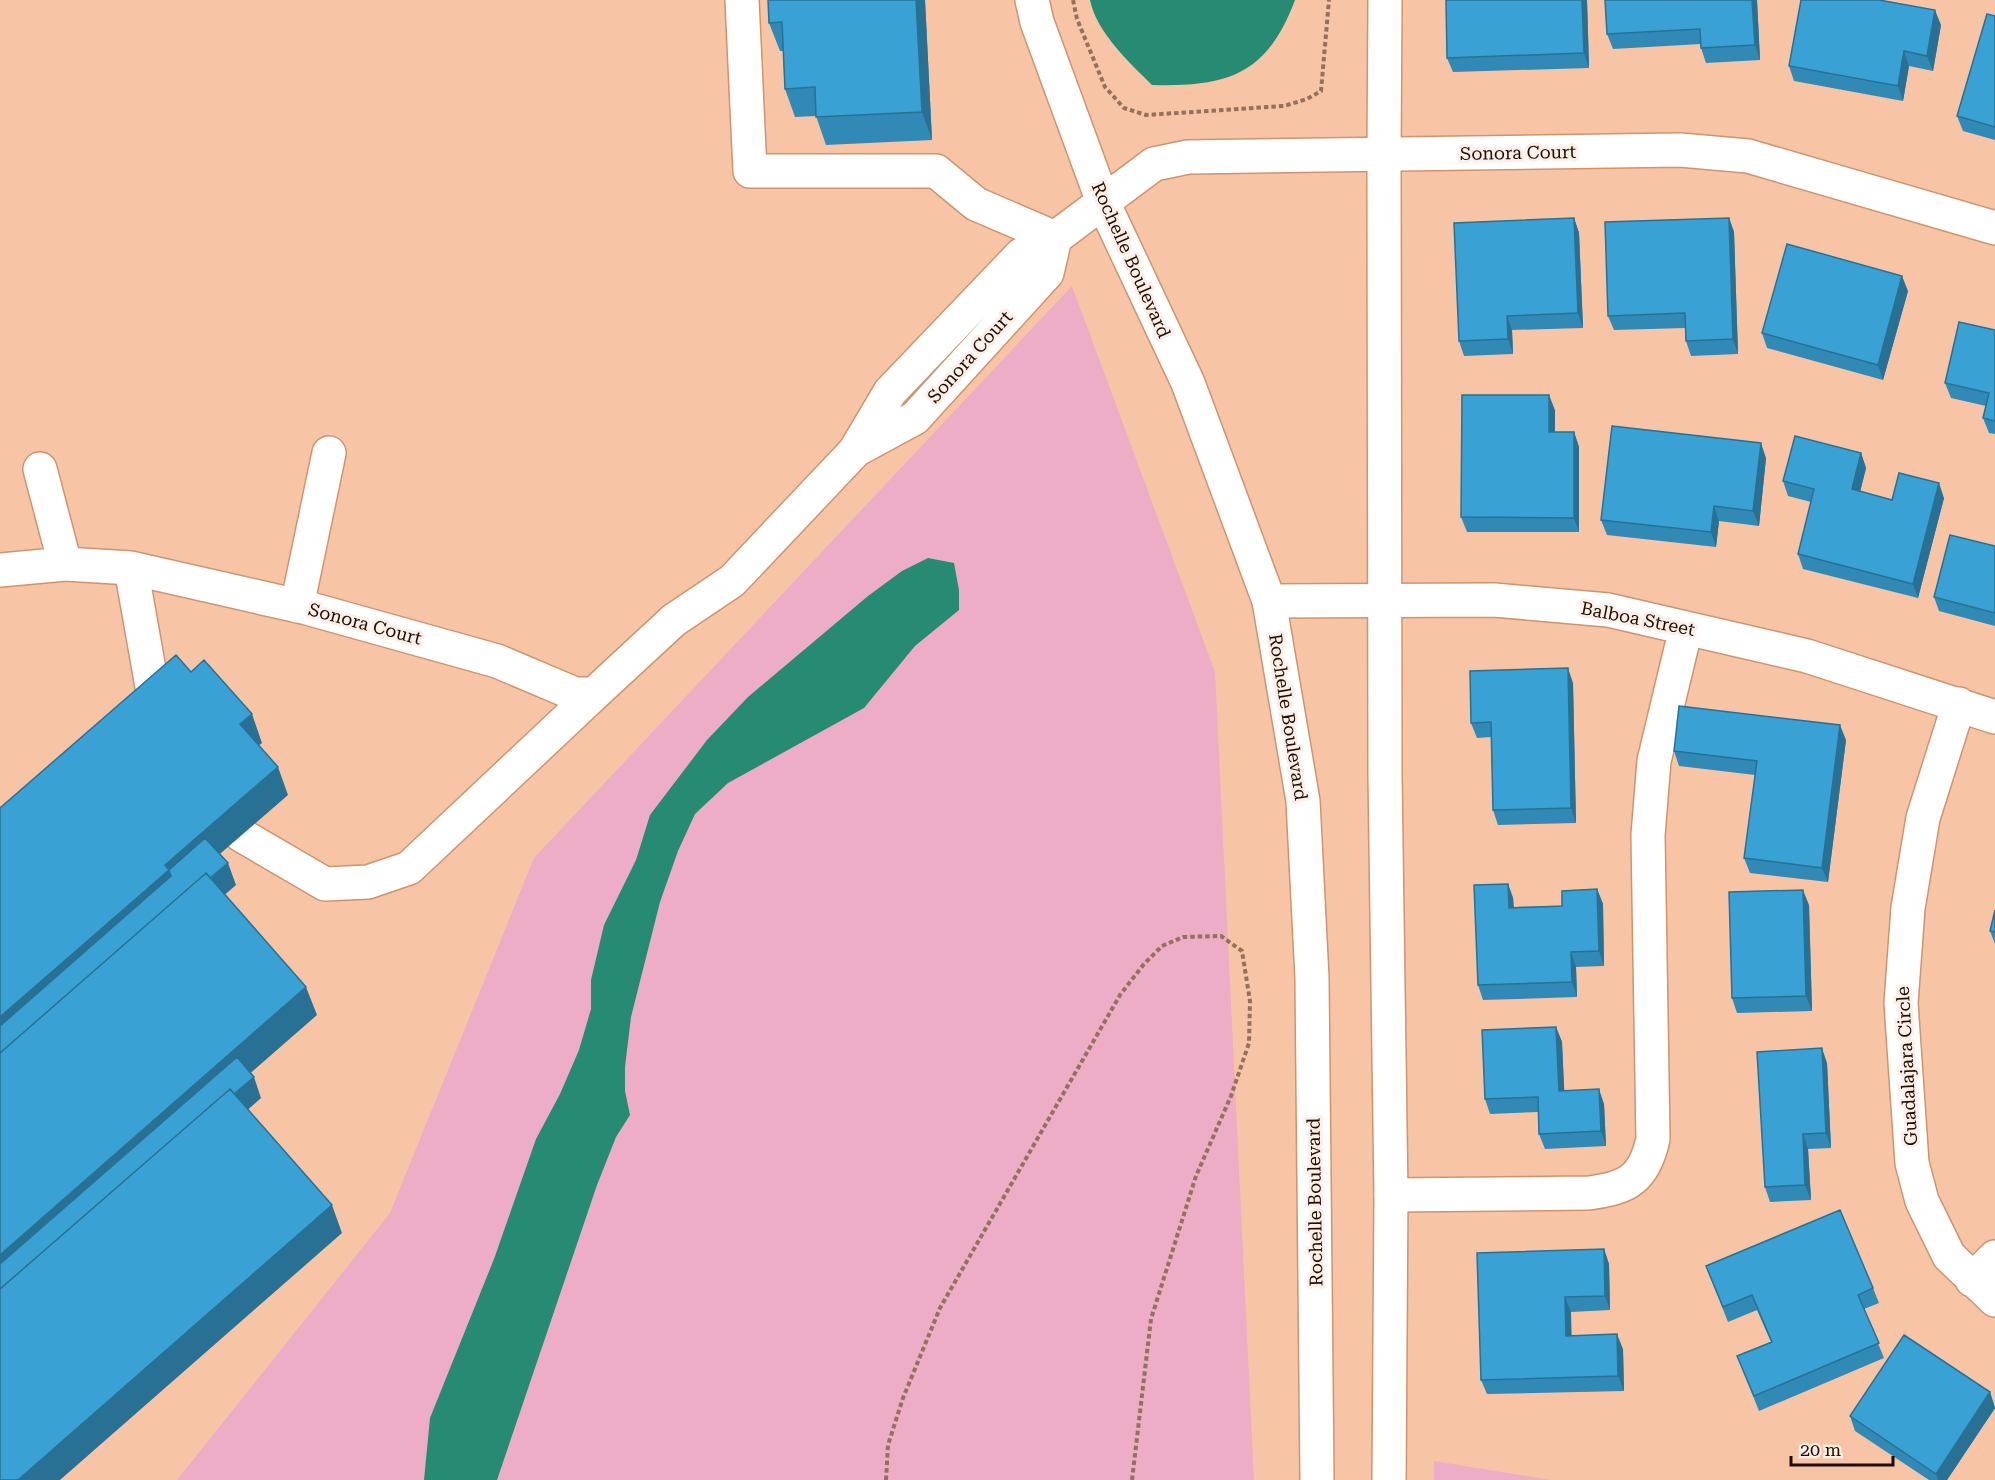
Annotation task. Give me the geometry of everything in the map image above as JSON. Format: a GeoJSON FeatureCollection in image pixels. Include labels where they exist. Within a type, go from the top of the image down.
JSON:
{"type":"FeatureCollection","features":[{"type":"Feature","properties":{"kind":"street"},"geometry":{"type":"LineString","coordinates":[[742,0],[750,171],[936,171],[976,204],[1055,238]]}},
{"type":"Feature","properties":{"kind":"street","name":"Rochelle Boulevard"},"geometry":{"type":"LineString","coordinates":[[1032,0],[1037,22],[1103,202],[1188,383],[1269,601],[1303,813],[1312,978],[1317,1480]]}},
{"type":"Feature","properties":{"kind":"street"},"geometry":{"type":"LineString","coordinates":[[1385,0],[1389,1480]]}},
{"type":"Feature","properties":{"kind":"street","name":"Sonora Court"},"geometry":{"type":"LineString","coordinates":[[241,835],[325,884],[368,882],[409,868],[674,620],[732,581],[855,451],[890,392],[1021,255],[1055,238],[1154,164],[1188,157],[1680,150],[1748,156],[1995,228]]}},
{"type":"Feature","properties":{"kind":"street"},"geometry":{"type":"LineString","coordinates":[[297,606],[329,453]]}},
{"type":"Feature","properties":{"kind":"street"},"geometry":{"type":"LineString","coordinates":[[40,469],[65,564]]}},
{"type":"Feature","properties":{"kind":"street","name":"Sonora Court"},"geometry":{"type":"LineString","coordinates":[[0,570],[65,564],[131,568],[297,606],[497,661],[575,694],[594,694]]}},
{"type":"Feature","properties":{"kind":"street"},"geometry":{"type":"LineString","coordinates":[[131,568],[156,710]]}},
{"type":"Feature","properties":{"kind":"street","name":"Balboa Street"},"geometry":{"type":"LineString","coordinates":[[1269,601],[1494,600],[1608,610],[1807,656],[1995,717]]}},
{"type":"Feature","properties":{"kind":"street"},"geometry":{"type":"LineString","coordinates":[[1390,1194],[1589,1193],[1617,1190],[1637,1177],[1649,1157],[1653,1139],[1648,835],[1654,761],[1686,628]]}},
{"type":"Feature","properties":{"kind":"street","name":"Guadalajara Circle"},"geometry":{"type":"LineString","coordinates":[[1959,704],[1923,818],[1908,908],[1901,1003],[1912,1163],[1922,1201],[1949,1256],[1984,1290]]}},
{"type":"Feature","properties":{"kind":"street"},"geometry":{"type":"LineString","coordinates":[[1984,1290],[1995,1257]]}},
{"type":"Feature","properties":{"kind":"path"},"geometry":{"type":"LineString","coordinates":[[1073,0],[1077,19],[1105,87],[1124,108],[1146,115],[1284,106],[1307,99],[1321,91],[1329,0]]}},
{"type":"Feature","properties":{"kind":"path"},"geometry":{"type":"LineString","coordinates":[[886,1480],[888,1445],[903,1398],[940,1308],[1114,1004],[1144,964],[1162,946],[1184,937],[1221,936],[1242,951],[1250,1001],[1249,1043],[1231,1096],[1196,1176],[1151,1319],[1132,1480]]}},
{"type":"Feature","properties":{"kind":"shaded area"},"geometry":{"type":"Polygon","coordinates":[[[1072,286],[1215,672],[1254,1480],[177,1480],[390,1213],[534,858],[1072,286]]]}},
{"type":"Feature","properties":{"kind":"shaded area"},"geometry":{"type":"Polygon","coordinates":[[[1434,1461],[1551,1480],[1434,1480],[1434,1461]]]}},
{"type":"Feature","properties":{"kind":"water"},"geometry":{"type":"Polygon","coordinates":[[[1090,0],[1295,0],[1272,45],[1242,71],[1223,79],[1202,83],[1152,85],[1124,57],[1107,35],[1099,24],[1090,0]]]}},
{"type":"Feature","properties":{"kind":"water"},"geometry":{"type":"Polygon","coordinates":[[[928,558],[954,563],[959,590],[959,610],[915,646],[864,708],[728,783],[695,814],[678,851],[660,902],[631,1017],[625,1067],[625,1091],[630,1115],[616,1137],[597,1185],[497,1480],[424,1480],[430,1418],[494,1259],[536,1139],[560,1094],[579,1050],[591,1009],[591,980],[604,925],[636,860],[650,815],[707,740],[748,697],[868,596],[902,571],[928,558]]]}},
{"type":"Feature","properties":{"kind":"building"},"geometry":{"type":"Polygon","coordinates":[[[768,0],[916,0],[922,112],[816,117],[815,87],[785,89],[782,22],[769,23],[768,0]]]}},
{"type":"Feature","properties":{"kind":"building"},"geometry":{"type":"Polygon","coordinates":[[[1446,0],[1582,0],[1584,53],[1447,58],[1446,0]]]}},
{"type":"Feature","properties":{"kind":"building"},"geometry":{"type":"Polygon","coordinates":[[[1605,0],[1752,0],[1755,45],[1701,48],[1700,29],[1607,34],[1605,0]]]}},
{"type":"Feature","properties":{"kind":"building"},"geometry":{"type":"Polygon","coordinates":[[[1801,0],[1879,0],[1935,10],[1927,56],[1904,51],[1898,86],[1789,66],[1801,0]]]}},
{"type":"Feature","properties":{"kind":"building"},"geometry":{"type":"Polygon","coordinates":[[[1987,14],[1995,16],[1995,127],[1957,116],[1987,14]]]}},
{"type":"Feature","properties":{"kind":"building"},"geometry":{"type":"Polygon","coordinates":[[[1574,218],[1578,313],[1507,316],[1508,339],[1459,341],[1454,223],[1574,218]]]}},
{"type":"Feature","properties":{"kind":"building"},"geometry":{"type":"Polygon","coordinates":[[[1729,218],[1733,339],[1686,341],[1685,313],[1608,316],[1605,222],[1729,218]]]}},
{"type":"Feature","properties":{"kind":"building"},"geometry":{"type":"Polygon","coordinates":[[[1787,244],[1902,276],[1878,365],[1762,333],[1787,244]]]}},
{"type":"Feature","properties":{"kind":"building"},"geometry":{"type":"Polygon","coordinates":[[[1959,322],[1995,330],[1995,421],[1983,418],[1989,393],[1945,383],[1959,322]]]}},
{"type":"Feature","properties":{"kind":"building"},"geometry":{"type":"Polygon","coordinates":[[[1462,395],[1549,395],[1549,432],[1574,432],[1574,518],[1461,517],[1462,395]]]}},
{"type":"Feature","properties":{"kind":"building"},"geometry":{"type":"Polygon","coordinates":[[[1612,426],[1761,443],[1753,511],[1714,506],[1711,532],[1601,520],[1612,426]]]}},
{"type":"Feature","properties":{"kind":"building"},"geometry":{"type":"Polygon","coordinates":[[[1795,436],[1861,453],[1852,489],[1892,500],[1899,473],[1939,483],[1913,584],[1798,554],[1814,489],[1783,481],[1795,436]]]}},
{"type":"Feature","properties":{"kind":"building"},"geometry":{"type":"Polygon","coordinates":[[[1950,535],[1995,546],[1995,613],[1934,597],[1950,535]]]}},
{"type":"Feature","properties":{"kind":"building"},"geometry":{"type":"Polygon","coordinates":[[[176,655],[191,672],[204,660],[252,714],[240,724],[278,767],[165,865],[169,870],[0,1017],[0,808],[176,655]]]}},
{"type":"Feature","properties":{"kind":"building"},"geometry":{"type":"Polygon","coordinates":[[[1568,668],[1571,808],[1493,810],[1491,722],[1471,723],[1470,671],[1568,668]]]}},
{"type":"Feature","properties":{"kind":"building"},"geometry":{"type":"Polygon","coordinates":[[[1679,706],[1840,725],[1822,868],[1744,858],[1757,761],[1674,751],[1679,706]]]}},
{"type":"Feature","properties":{"kind":"building"},"geometry":{"type":"Polygon","coordinates":[[[205,838],[228,863],[210,878],[206,873],[0,1053],[0,1026],[171,876],[169,870],[205,838]]]}},
{"type":"Feature","properties":{"kind":"building"},"geometry":{"type":"Polygon","coordinates":[[[206,873],[306,987],[0,1255],[0,1053],[206,873]]]}},
{"type":"Feature","properties":{"kind":"building"},"geometry":{"type":"Polygon","coordinates":[[[1508,884],[1509,908],[1562,906],[1562,891],[1597,889],[1599,951],[1571,952],[1572,982],[1478,985],[1474,885],[1508,884]]]}},
{"type":"Feature","properties":{"kind":"building"},"geometry":{"type":"Polygon","coordinates":[[[1803,890],[1806,996],[1732,998],[1729,892],[1803,890]]]}},
{"type":"Feature","properties":{"kind":"building"},"geometry":{"type":"Polygon","coordinates":[[[1995,910],[1995,932],[1990,931],[1995,910]]]}},
{"type":"Feature","properties":{"kind":"building"},"geometry":{"type":"Polygon","coordinates":[[[1556,1027],[1559,1091],[1599,1089],[1601,1131],[1539,1134],[1538,1097],[1485,1099],[1482,1030],[1556,1027]]]}},
{"type":"Feature","properties":{"kind":"building"},"geometry":{"type":"Polygon","coordinates":[[[1822,1048],[1826,1133],[1803,1134],[1805,1185],[1765,1187],[1757,1052],[1822,1048]]]}},
{"type":"Feature","properties":{"kind":"building"},"geometry":{"type":"Polygon","coordinates":[[[237,1057],[254,1077],[234,1094],[230,1089],[0,1289],[0,1264],[237,1057]]]}},
{"type":"Feature","properties":{"kind":"building"},"geometry":{"type":"Polygon","coordinates":[[[230,1089],[332,1205],[18,1480],[0,1480],[0,1289],[230,1089]]]}},
{"type":"Feature","properties":{"kind":"building"},"geometry":{"type":"Polygon","coordinates":[[[1840,1210],[1873,1288],[1858,1295],[1879,1343],[1754,1396],[1737,1356],[1772,1342],[1752,1295],[1723,1307],[1706,1266],[1840,1210]]]}},
{"type":"Feature","properties":{"kind":"building"},"geometry":{"type":"Polygon","coordinates":[[[1604,1249],[1605,1296],[1565,1297],[1566,1336],[1617,1334],[1618,1376],[1481,1380],[1477,1253],[1604,1249]]]}},
{"type":"Feature","properties":{"kind":"building"},"geometry":{"type":"Polygon","coordinates":[[[1904,1335],[1990,1392],[1936,1474],[1850,1416],[1904,1335]]]}}]}
